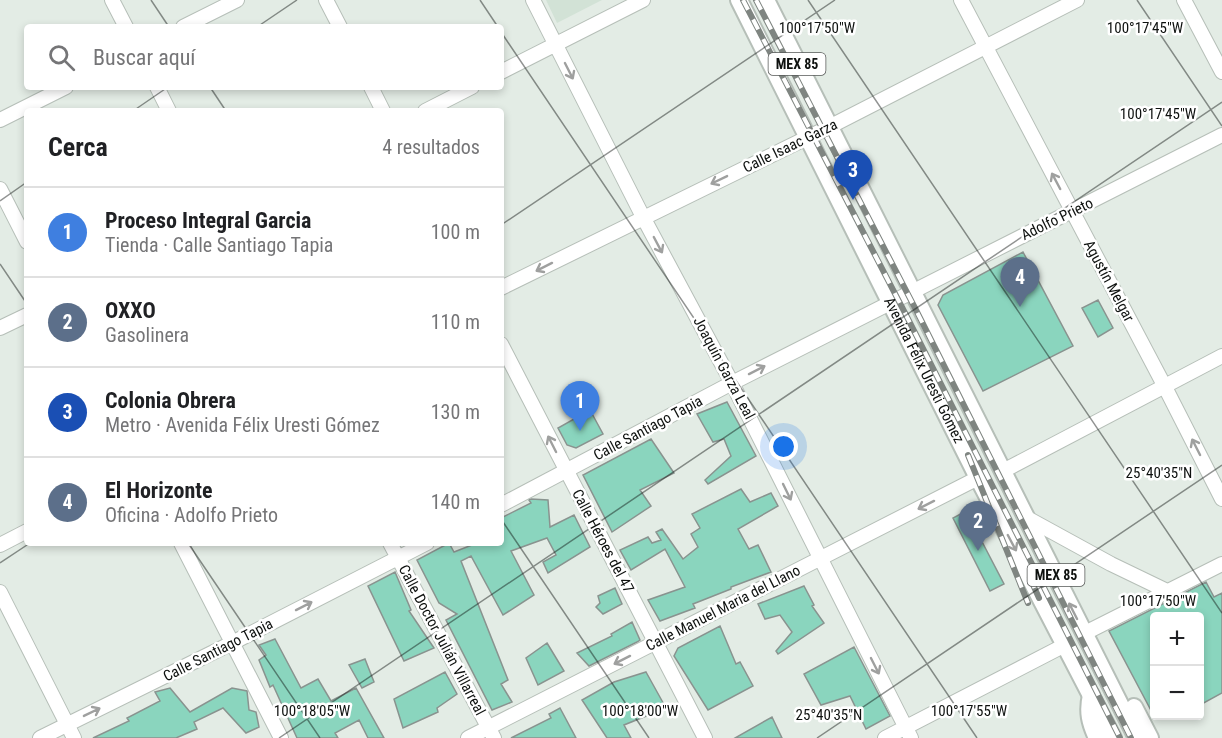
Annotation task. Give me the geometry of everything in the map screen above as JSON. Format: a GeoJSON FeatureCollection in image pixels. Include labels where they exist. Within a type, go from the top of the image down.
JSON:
{"type":"FeatureCollection","features":[{"type":"Feature","properties":{"kind":"main road","name":"Avenida Félix Uresti Gómez"},"geometry":{"type":"LineString","coordinates":[[739,0],[978,478],[1091,694],[1088,713],[1091,726],[1100,738]]}},
{"type":"Feature","properties":{"kind":"main road","name":"Avenida Félix Uresti Gómez"},"geometry":{"type":"LineString","coordinates":[[765,0],[1137,738]]}},
{"type":"Feature","properties":{"kind":"main road"},"geometry":{"type":"LineString","coordinates":[[1110,683],[1128,698],[1150,738]]}},
{"type":"Feature","properties":{"kind":"street"},"geometry":{"type":"LineString","coordinates":[[112,0],[124,24]]}},
{"type":"Feature","properties":{"kind":"street"},"geometry":{"type":"LineString","coordinates":[[189,24],[237,0]]}},
{"type":"Feature","properties":{"kind":"street"},"geometry":{"type":"LineString","coordinates":[[326,0],[338,24]]}},
{"type":"Feature","properties":{"kind":"street","name":"Joaquín Garza Leal"},"geometry":{"type":"LineString","coordinates":[[533,0],[643,217],[732,383],[909,733]]}},
{"type":"Feature","properties":{"kind":"street"},"geometry":{"type":"LineString","coordinates":[[504,71],[643,0]]}},
{"type":"Feature","properties":{"kind":"street","name":"Agustín Melgar"},"geometry":{"type":"LineString","coordinates":[[961,0],[1222,499]]}},
{"type":"Feature","properties":{"kind":"street","name":"Calle Isaac Garza"},"geometry":{"type":"LineString","coordinates":[[504,286],[829,127],[1077,0]]}},
{"type":"Feature","properties":{"kind":"street"},"geometry":{"type":"LineString","coordinates":[[1184,0],[1222,72]]}},
{"type":"Feature","properties":{"kind":"street"},"geometry":{"type":"LineString","coordinates":[[0,120],[60,90]]}},
{"type":"Feature","properties":{"kind":"street"},"geometry":{"type":"LineString","coordinates":[[158,90],[168,108]]}},
{"type":"Feature","properties":{"kind":"street"},"geometry":{"type":"LineString","coordinates":[[372,90],[382,108]]}},
{"type":"Feature","properties":{"kind":"street"},"geometry":{"type":"LineString","coordinates":[[431,108],[466,90]]}},
{"type":"Feature","properties":{"kind":"street","name":"Adolfo Prieto"},"geometry":{"type":"LineString","coordinates":[[892,303],[1222,135]]}},
{"type":"Feature","properties":{"kind":"street"},"geometry":{"type":"LineString","coordinates":[[0,189],[24,236]]}},
{"type":"Feature","properties":{"kind":"street","name":"Calle Santiago Tapia"},"geometry":{"type":"LineString","coordinates":[[504,503],[732,383],[892,303]]}},
{"type":"Feature","properties":{"kind":"street"},"geometry":{"type":"LineString","coordinates":[[0,328],[24,316]]}},
{"type":"Feature","properties":{"kind":"street","name":"Calle Héroes del 47"},"geometry":{"type":"LineString","coordinates":[[504,350],[705,738]]}},
{"type":"Feature","properties":{"kind":"street"},"geometry":{"type":"LineString","coordinates":[[1004,471],[1222,356]]}},
{"type":"Feature","properties":{"kind":"street","name":"Calle Manuel Maria del Llano"},"geometry":{"type":"LineString","coordinates":[[468,738],[491,733],[655,643],[978,478]]}},
{"type":"Feature","properties":{"kind":"street"},"geometry":{"type":"LineString","coordinates":[[1027,518],[1167,591]]}},
{"type":"Feature","properties":{"kind":"street"},"geometry":{"type":"LineString","coordinates":[[0,545],[24,533]]}},
{"type":"Feature","properties":{"kind":"street"},"geometry":{"type":"LineString","coordinates":[[183,546],[281,738]]}},
{"type":"Feature","properties":{"kind":"street","name":"Calle Doctor Julián Villarreal"},"geometry":{"type":"LineString","coordinates":[[392,546],[491,733]]}},
{"type":"Feature","properties":{"kind":"street","name":"Calle Santiago Tapia"},"geometry":{"type":"LineString","coordinates":[[40,738],[421,546]]}},
{"type":"Feature","properties":{"kind":"street"},"geometry":{"type":"LineString","coordinates":[[1085,633],[1222,564]]}},
{"type":"Feature","properties":{"kind":"street"},"geometry":{"type":"LineString","coordinates":[[0,592],[74,738]]}},
{"type":"Feature","properties":{"kind":"street"},"geometry":{"type":"LineString","coordinates":[[885,738],[909,733],[1065,645]]}},
{"type":"Feature","properties":{"kind":"shaded area"},"geometry":{"type":"Polygon","coordinates":[[[546,0],[602,0],[557,23],[546,0]]]}},
{"type":"Feature","properties":{"kind":"building"},"geometry":{"type":"Polygon","coordinates":[[[1023,252],[1073,346],[983,391],[938,305],[943,295],[1023,252]]]}},
{"type":"Feature","properties":{"kind":"building"},"geometry":{"type":"Polygon","coordinates":[[[1098,300],[1113,328],[1098,337],[1082,308],[1098,300]]]}},
{"type":"Feature","properties":{"kind":"building"},"geometry":{"type":"Polygon","coordinates":[[[727,402],[756,456],[708,484],[705,480],[731,456],[724,439],[713,442],[697,414],[727,402]]]}},
{"type":"Feature","properties":{"kind":"building"},"geometry":{"type":"Polygon","coordinates":[[[590,410],[603,434],[576,448],[567,445],[558,428],[590,410]]]}},
{"type":"Feature","properties":{"kind":"building"},"geometry":{"type":"Polygon","coordinates":[[[651,439],[674,473],[640,490],[651,506],[612,532],[583,475],[651,439]]]}},
{"type":"Feature","properties":{"kind":"building"},"geometry":{"type":"Polygon","coordinates":[[[741,489],[750,502],[771,493],[778,506],[738,529],[749,549],[758,545],[771,572],[731,587],[731,589],[693,604],[695,608],[660,621],[648,600],[685,587],[665,549],[631,570],[620,550],[648,537],[652,543],[661,540],[656,532],[662,529],[683,559],[698,547],[691,534],[700,528],[692,514],[741,489]]]}},
{"type":"Feature","properties":{"kind":"building"},"geometry":{"type":"Polygon","coordinates":[[[529,500],[548,500],[550,527],[574,515],[590,547],[548,573],[543,562],[556,555],[547,538],[511,551],[534,595],[503,615],[471,556],[461,561],[508,680],[501,684],[512,702],[492,710],[446,620],[457,614],[439,603],[417,560],[443,546],[451,546],[454,552],[469,546],[504,546],[504,516],[531,503],[529,500]]]}},
{"type":"Feature","properties":{"kind":"building"},"geometry":{"type":"Polygon","coordinates":[[[966,511],[1004,584],[990,591],[953,518],[966,511]]]}},
{"type":"Feature","properties":{"kind":"building"},"geometry":{"type":"Polygon","coordinates":[[[395,572],[411,610],[409,611],[434,648],[404,661],[368,586],[395,572]]]}},
{"type":"Feature","properties":{"kind":"building"},"geometry":{"type":"Polygon","coordinates":[[[1206,582],[1214,597],[1222,593],[1222,693],[1204,703],[1204,612],[1150,612],[1150,709],[1109,631],[1206,582]]]}},
{"type":"Feature","properties":{"kind":"building"},"geometry":{"type":"Polygon","coordinates":[[[804,586],[814,605],[812,606],[824,623],[778,654],[776,651],[792,632],[780,615],[765,619],[758,604],[804,586]]]}},
{"type":"Feature","properties":{"kind":"building"},"geometry":{"type":"Polygon","coordinates":[[[615,588],[622,604],[603,614],[596,607],[600,603],[598,596],[615,588]]]}},
{"type":"Feature","properties":{"kind":"building"},"geometry":{"type":"Polygon","coordinates":[[[632,622],[640,640],[637,642],[589,666],[577,653],[612,636],[611,634],[632,622]]]}},
{"type":"Feature","properties":{"kind":"building"},"geometry":{"type":"Polygon","coordinates":[[[720,626],[736,664],[740,662],[753,686],[708,710],[674,656],[678,648],[720,626]]]}},
{"type":"Feature","properties":{"kind":"building"},"geometry":{"type":"Polygon","coordinates":[[[275,639],[301,688],[318,679],[331,701],[356,688],[384,738],[368,738],[359,720],[335,733],[338,738],[297,738],[273,685],[270,687],[259,660],[266,655],[259,645],[275,639]]]}},
{"type":"Feature","properties":{"kind":"building"},"geometry":{"type":"Polygon","coordinates":[[[547,643],[564,671],[538,685],[526,658],[547,643]]]}},
{"type":"Feature","properties":{"kind":"building"},"geometry":{"type":"Polygon","coordinates":[[[854,647],[890,716],[866,729],[850,696],[821,705],[804,674],[854,647]]]}},
{"type":"Feature","properties":{"kind":"building"},"geometry":{"type":"Polygon","coordinates":[[[365,659],[374,682],[362,688],[349,665],[365,659]]]}},
{"type":"Feature","properties":{"kind":"building"},"geometry":{"type":"Polygon","coordinates":[[[445,672],[457,694],[437,708],[438,712],[403,728],[394,699],[445,672]]]}},
{"type":"Feature","properties":{"kind":"building"},"geometry":{"type":"Polygon","coordinates":[[[646,672],[666,708],[624,725],[631,738],[607,738],[582,700],[614,682],[646,672]]]}},
{"type":"Feature","properties":{"kind":"building"},"geometry":{"type":"Polygon","coordinates":[[[170,688],[190,712],[232,688],[247,691],[249,710],[256,712],[259,727],[246,733],[223,708],[194,722],[197,729],[176,738],[93,738],[129,721],[127,718],[160,701],[155,692],[170,688]]]}},
{"type":"Feature","properties":{"kind":"building"},"geometry":{"type":"Polygon","coordinates":[[[560,708],[576,738],[511,738],[551,718],[549,714],[560,708]]]}},
{"type":"Feature","properties":{"kind":"building"},"geometry":{"type":"Polygon","coordinates":[[[772,717],[782,738],[735,738],[772,717]]]}},
{"type":"Feature","properties":{"kind":"railway"},"geometry":{"type":"LineString","coordinates":[[743,0],[905,313],[1120,738]]}},
{"type":"Feature","properties":{"kind":"railway"},"geometry":{"type":"LineString","coordinates":[[756,0],[915,308],[1131,738]]}},
{"type":"Feature","properties":{"kind":"railway"},"geometry":{"type":"LineString","coordinates":[[968,455],[1028,603]]}},
{"type":"Feature","properties":{"kind":"railway"},"geometry":{"type":"LineString","coordinates":[[1030,578],[1039,598]]}},
{"type":"Feature","properties":{"kind":"place","name":"Colonia Obrera"},"geometry":{"type":"Point","coordinates":[853,200]}},
{"type":"Feature","properties":{"kind":"place","name":"El Horizonte"},"geometry":{"type":"Point","coordinates":[1020,307]}},
{"type":"Feature","properties":{"kind":"place","name":"Proceso Integral Garcia"},"geometry":{"type":"Point","coordinates":[580,431]}},
{"type":"Feature","properties":{"kind":"place","name":"OXXO"},"geometry":{"type":"Point","coordinates":[978,551]}}]}
